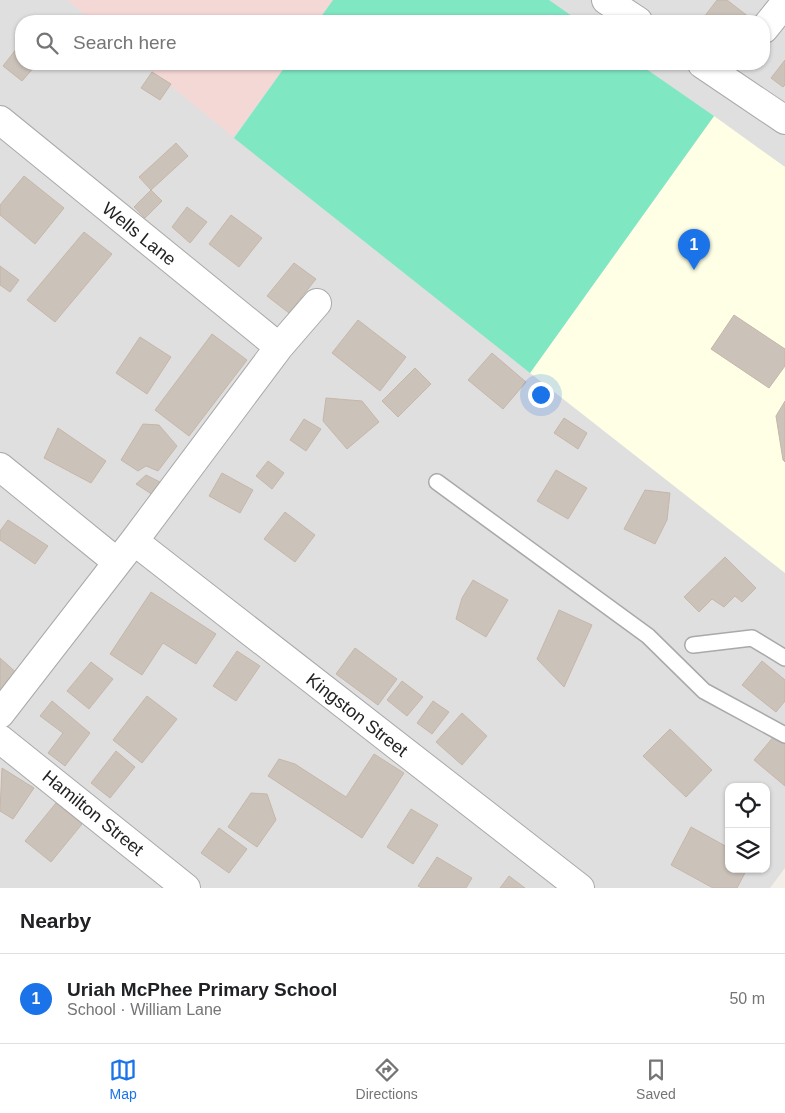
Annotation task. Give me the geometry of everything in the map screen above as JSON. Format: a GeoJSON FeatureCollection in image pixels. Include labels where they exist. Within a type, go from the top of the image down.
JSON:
{"type":"FeatureCollection","features":[{"type":"Feature","properties":{"kind":"street"},"geometry":{"type":"LineString","coordinates":[[606,0],[629,15]]}},
{"type":"Feature","properties":{"kind":"street"},"geometry":{"type":"LineString","coordinates":[[770,22],[785,3]]}},
{"type":"Feature","properties":{"kind":"street"},"geometry":{"type":"LineString","coordinates":[[730,71],[785,120]]}},
{"type":"Feature","properties":{"kind":"street","name":"Wells Lane"},"geometry":{"type":"LineString","coordinates":[[0,120],[279,347]]}},
{"type":"Feature","properties":{"kind":"street"},"geometry":{"type":"LineString","coordinates":[[0,714],[279,347],[316,303]]}},
{"type":"Feature","properties":{"kind":"street","name":"Kingston Street"},"geometry":{"type":"LineString","coordinates":[[0,467],[125,551],[580,888]]}},
{"type":"Feature","properties":{"kind":"street","name":"Hamilton Street"},"geometry":{"type":"LineString","coordinates":[[0,739],[186,888]]}},
{"type":"Feature","properties":{"kind":"lane"},"geometry":{"type":"LineString","coordinates":[[437,482],[648,636],[704,691],[785,735]]}},
{"type":"Feature","properties":{"kind":"lane"},"geometry":{"type":"LineString","coordinates":[[693,645],[752,638],[785,658]]}},
{"type":"Feature","properties":{"kind":"shaded area"},"geometry":{"type":"Polygon","coordinates":[[[0,0],[785,0],[785,868],[770,888],[0,888],[0,0]]]}},
{"type":"Feature","properties":{"kind":"shaded area"},"geometry":{"type":"Polygon","coordinates":[[[67,0],[333,0],[322,15],[85,15],[67,0]]]}},
{"type":"Feature","properties":{"kind":"shaded area"},"geometry":{"type":"Polygon","coordinates":[[[151,70],[283,70],[233,137],[151,70]]]}},
{"type":"Feature","properties":{"kind":"shaded area"},"geometry":{"type":"Polygon","coordinates":[[[714,116],[785,167],[785,573],[530,373],[714,116]]]}},
{"type":"Feature","properties":{"kind":"green space"},"geometry":{"type":"Polygon","coordinates":[[[333,0],[549,0],[570,15],[322,15],[333,0]]]}},
{"type":"Feature","properties":{"kind":"green space"},"geometry":{"type":"Polygon","coordinates":[[[283,70],[648,70],[714,116],[530,373],[234,138],[283,70]]]}},
{"type":"Feature","properties":{"kind":"building"},"geometry":{"type":"Polygon","coordinates":[[[717,0],[727,0],[746,15],[706,15],[717,0]]]}},
{"type":"Feature","properties":{"kind":"building"},"geometry":{"type":"Polygon","coordinates":[[[15,51],[15,70],[32,70],[22,81],[3,66],[15,51]]]}},
{"type":"Feature","properties":{"kind":"building"},"geometry":{"type":"Polygon","coordinates":[[[785,60],[785,85],[783,87],[771,78],[785,60]]]}},
{"type":"Feature","properties":{"kind":"building"},"geometry":{"type":"Polygon","coordinates":[[[152,72],[171,84],[160,100],[141,88],[152,72]]]}},
{"type":"Feature","properties":{"kind":"building"},"geometry":{"type":"Polygon","coordinates":[[[176,143],[188,156],[151,190],[139,177],[176,143]]]}},
{"type":"Feature","properties":{"kind":"building"},"geometry":{"type":"Polygon","coordinates":[[[24,176],[64,208],[35,244],[0,215],[0,205],[24,176]]]}},
{"type":"Feature","properties":{"kind":"building"},"geometry":{"type":"Polygon","coordinates":[[[151,190],[162,201],[145,218],[134,207],[151,190]]]}},
{"type":"Feature","properties":{"kind":"building"},"geometry":{"type":"Polygon","coordinates":[[[187,207],[207,222],[190,243],[172,227],[187,207]]]}},
{"type":"Feature","properties":{"kind":"building"},"geometry":{"type":"Polygon","coordinates":[[[231,215],[262,238],[239,267],[209,244],[231,215]]]}},
{"type":"Feature","properties":{"kind":"building"},"geometry":{"type":"Polygon","coordinates":[[[84,232],[112,254],[55,322],[27,300],[84,232]]]}},
{"type":"Feature","properties":{"kind":"building"},"geometry":{"type":"Polygon","coordinates":[[[294,263],[316,279],[289,313],[267,296],[294,263]]]}},
{"type":"Feature","properties":{"kind":"building"},"geometry":{"type":"Polygon","coordinates":[[[0,266],[19,280],[10,292],[0,285],[0,266]]]}},
{"type":"Feature","properties":{"kind":"building"},"geometry":{"type":"Polygon","coordinates":[[[734,315],[785,349],[785,366],[769,388],[711,349],[734,315]]]}},
{"type":"Feature","properties":{"kind":"building"},"geometry":{"type":"Polygon","coordinates":[[[358,320],[406,357],[380,391],[332,353],[358,320]]]}},
{"type":"Feature","properties":{"kind":"building"},"geometry":{"type":"Polygon","coordinates":[[[212,334],[247,360],[189,436],[155,410],[212,334]]]}},
{"type":"Feature","properties":{"kind":"building"},"geometry":{"type":"Polygon","coordinates":[[[140,337],[171,357],[147,394],[116,373],[140,337]]]}},
{"type":"Feature","properties":{"kind":"building"},"geometry":{"type":"Polygon","coordinates":[[[492,353],[526,382],[503,409],[468,380],[492,353]]]}},
{"type":"Feature","properties":{"kind":"building"},"geometry":{"type":"Polygon","coordinates":[[[415,368],[431,384],[398,417],[382,401],[415,368]]]}},
{"type":"Feature","properties":{"kind":"building"},"geometry":{"type":"Polygon","coordinates":[[[326,398],[362,401],[379,422],[347,449],[323,421],[326,398]]]}},
{"type":"Feature","properties":{"kind":"building"},"geometry":{"type":"Polygon","coordinates":[[[785,401],[785,462],[783,460],[776,416],[785,401]]]}},
{"type":"Feature","properties":{"kind":"building"},"geometry":{"type":"Polygon","coordinates":[[[564,418],[587,433],[578,449],[554,433],[564,418]]]}},
{"type":"Feature","properties":{"kind":"building"},"geometry":{"type":"Polygon","coordinates":[[[304,419],[321,429],[306,451],[290,440],[304,419]]]}},
{"type":"Feature","properties":{"kind":"building"},"geometry":{"type":"Polygon","coordinates":[[[143,424],[159,425],[177,446],[158,471],[146,466],[138,471],[121,460],[143,424]]]}},
{"type":"Feature","properties":{"kind":"building"},"geometry":{"type":"Polygon","coordinates":[[[58,428],[106,461],[91,483],[44,458],[58,428]]]}},
{"type":"Feature","properties":{"kind":"building"},"geometry":{"type":"Polygon","coordinates":[[[268,461],[284,473],[272,489],[256,476],[268,461]]]}},
{"type":"Feature","properties":{"kind":"building"},"geometry":{"type":"Polygon","coordinates":[[[556,470],[587,488],[568,519],[537,501],[556,470]]]}},
{"type":"Feature","properties":{"kind":"building"},"geometry":{"type":"Polygon","coordinates":[[[222,473],[253,490],[240,513],[209,496],[222,473]]]}},
{"type":"Feature","properties":{"kind":"building"},"geometry":{"type":"Polygon","coordinates":[[[146,475],[162,483],[156,497],[136,484],[146,475]]]}},
{"type":"Feature","properties":{"kind":"building"},"geometry":{"type":"Polygon","coordinates":[[[645,490],[670,493],[667,520],[655,544],[624,529],[645,490]]]}},
{"type":"Feature","properties":{"kind":"building"},"geometry":{"type":"Polygon","coordinates":[[[285,512],[315,535],[295,562],[264,539],[285,512]]]}},
{"type":"Feature","properties":{"kind":"building"},"geometry":{"type":"Polygon","coordinates":[[[8,520],[48,546],[35,564],[0,540],[0,531],[8,520]]]}},
{"type":"Feature","properties":{"kind":"building"},"geometry":{"type":"Polygon","coordinates":[[[725,557],[756,588],[742,602],[735,596],[724,607],[712,599],[699,612],[684,597],[725,557]]]}},
{"type":"Feature","properties":{"kind":"building"},"geometry":{"type":"Polygon","coordinates":[[[473,580],[508,600],[486,637],[456,619],[462,598],[473,580]]]}},
{"type":"Feature","properties":{"kind":"building"},"geometry":{"type":"Polygon","coordinates":[[[151,592],[216,634],[196,664],[163,643],[142,675],[110,654],[151,592]]]}},
{"type":"Feature","properties":{"kind":"building"},"geometry":{"type":"Polygon","coordinates":[[[559,610],[592,625],[564,687],[537,659],[559,610]]]}},
{"type":"Feature","properties":{"kind":"building"},"geometry":{"type":"Polygon","coordinates":[[[355,648],[397,679],[378,705],[336,674],[355,648]]]}},
{"type":"Feature","properties":{"kind":"building"},"geometry":{"type":"Polygon","coordinates":[[[237,651],[260,666],[236,701],[213,686],[237,651]]]}},
{"type":"Feature","properties":{"kind":"building"},"geometry":{"type":"Polygon","coordinates":[[[0,658],[19,675],[0,697],[0,658]]]}},
{"type":"Feature","properties":{"kind":"building"},"geometry":{"type":"Polygon","coordinates":[[[762,661],[785,680],[785,701],[776,712],[742,685],[762,661]]]}},
{"type":"Feature","properties":{"kind":"building"},"geometry":{"type":"Polygon","coordinates":[[[91,662],[113,679],[89,709],[67,691],[91,662]]]}},
{"type":"Feature","properties":{"kind":"building"},"geometry":{"type":"Polygon","coordinates":[[[402,681],[423,697],[407,716],[387,700],[402,681]]]}},
{"type":"Feature","properties":{"kind":"building"},"geometry":{"type":"Polygon","coordinates":[[[147,696],[177,719],[142,763],[113,740],[147,696]]]}},
{"type":"Feature","properties":{"kind":"building"},"geometry":{"type":"Polygon","coordinates":[[[52,701],[90,733],[65,766],[48,753],[63,733],[40,716],[52,701]]]}},
{"type":"Feature","properties":{"kind":"building"},"geometry":{"type":"Polygon","coordinates":[[[433,701],[449,712],[432,734],[417,723],[433,701]]]}},
{"type":"Feature","properties":{"kind":"building"},"geometry":{"type":"Polygon","coordinates":[[[462,713],[487,736],[462,765],[436,742],[462,713]]]}},
{"type":"Feature","properties":{"kind":"building"},"geometry":{"type":"Polygon","coordinates":[[[670,729],[712,770],[686,797],[643,756],[670,729]]]}},
{"type":"Feature","properties":{"kind":"building"},"geometry":{"type":"Polygon","coordinates":[[[775,735],[785,743],[785,786],[754,760],[775,735]]]}},
{"type":"Feature","properties":{"kind":"building"},"geometry":{"type":"Polygon","coordinates":[[[116,751],[135,767],[110,798],[91,783],[116,751]]]}},
{"type":"Feature","properties":{"kind":"building"},"geometry":{"type":"Polygon","coordinates":[[[374,754],[404,773],[362,838],[268,776],[279,759],[295,764],[346,797],[374,754]]]}},
{"type":"Feature","properties":{"kind":"building"},"geometry":{"type":"Polygon","coordinates":[[[2,768],[34,788],[13,819],[0,811],[2,768]]]}},
{"type":"Feature","properties":{"kind":"building"},"geometry":{"type":"Polygon","coordinates":[[[251,793],[267,794],[276,820],[257,847],[228,827],[251,793]]]}},
{"type":"Feature","properties":{"kind":"building"},"geometry":{"type":"Polygon","coordinates":[[[56,803],[82,824],[51,862],[25,841],[56,803]]]}},
{"type":"Feature","properties":{"kind":"building"},"geometry":{"type":"Polygon","coordinates":[[[411,809],[438,825],[413,864],[387,847],[411,809]]]}},
{"type":"Feature","properties":{"kind":"building"},"geometry":{"type":"Polygon","coordinates":[[[691,827],[725,846],[725,873],[745,873],[737,888],[713,888],[671,865],[691,827]]]}},
{"type":"Feature","properties":{"kind":"building"},"geometry":{"type":"Polygon","coordinates":[[[219,828],[247,849],[229,873],[201,853],[219,828]]]}},
{"type":"Feature","properties":{"kind":"building"},"geometry":{"type":"Polygon","coordinates":[[[437,857],[472,878],[466,888],[422,888],[418,886],[437,857]]]}},
{"type":"Feature","properties":{"kind":"building"},"geometry":{"type":"Polygon","coordinates":[[[509,876],[525,888],[500,888],[509,876]]]}},
{"type":"Feature","properties":{"kind":"place","name":"Uriah McPhee Primary School"},"geometry":{"type":"Point","coordinates":[694,270]}}]}
